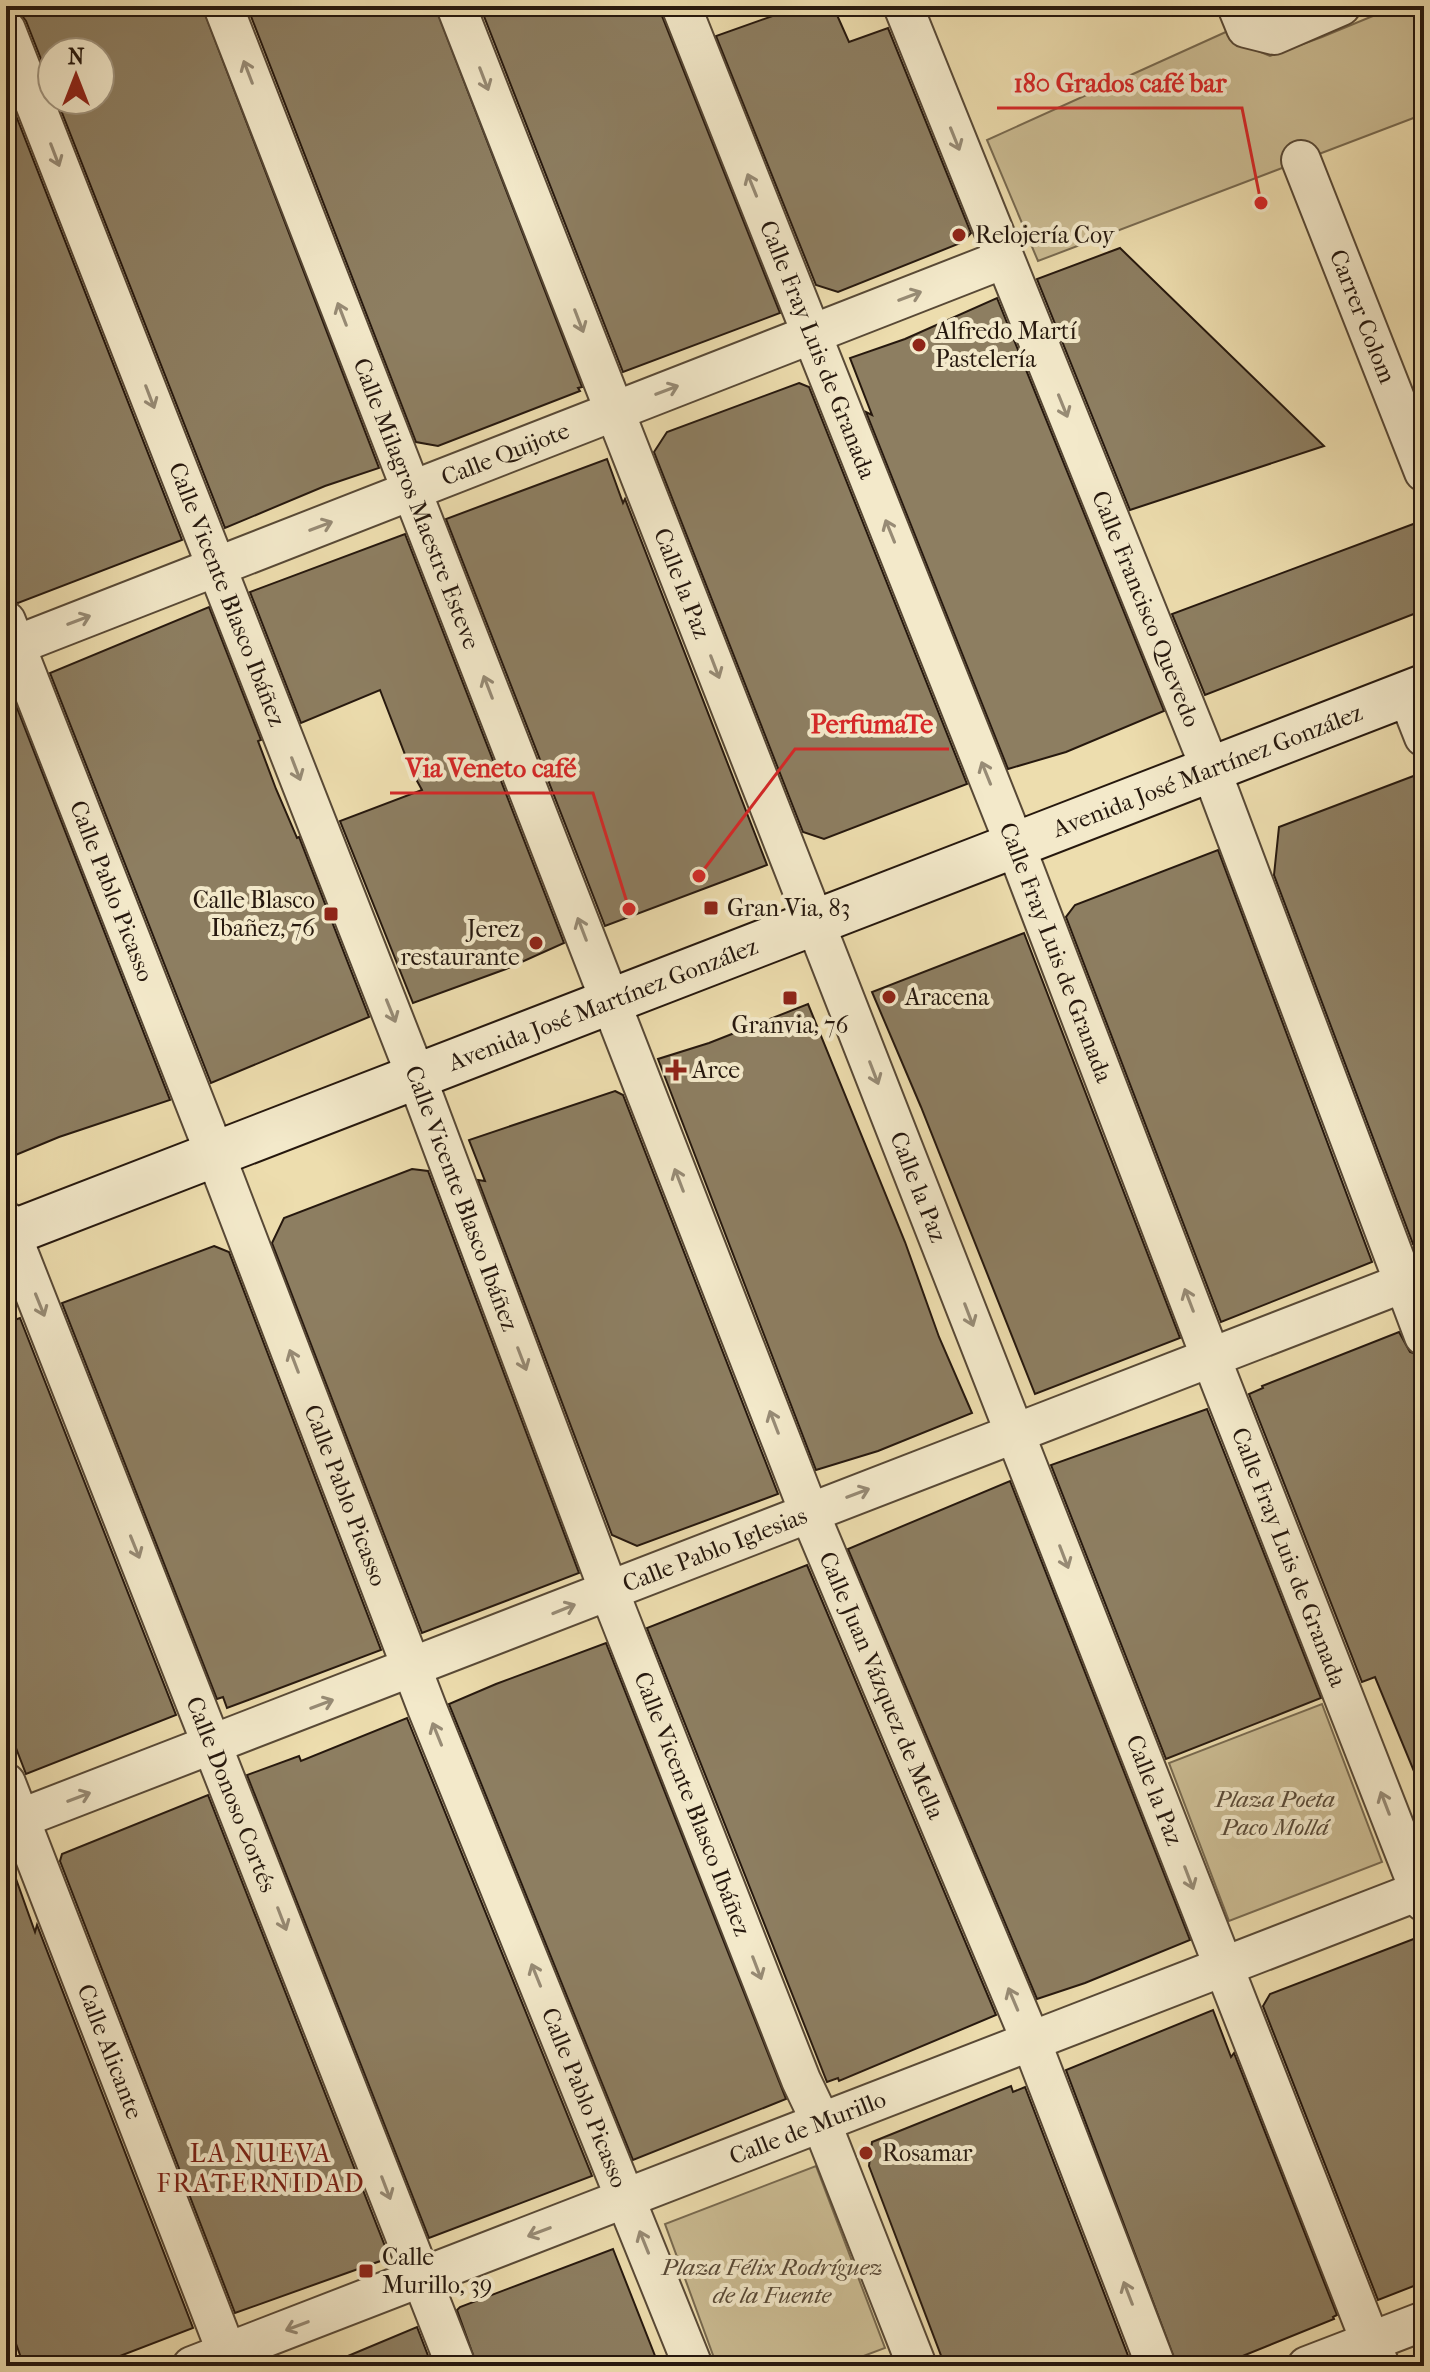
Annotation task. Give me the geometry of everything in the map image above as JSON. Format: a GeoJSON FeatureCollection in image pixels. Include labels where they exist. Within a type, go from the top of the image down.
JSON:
{"type":"FeatureCollection","features":[{"type":"Feature","properties":{"kind":"street","name":"Calle Milagros Maestre Esteve"},"geometry":{"type":"LineString","coordinates":[[223,6],[610,1002]]}},
{"type":"Feature","properties":{"kind":"street","name":"Calle la Paz"},"geometry":{"type":"LineString","coordinates":[[456,6],[1376,2354]]}},
{"type":"Feature","properties":{"kind":"street","name":"Calle Fray Luis de Granada"},"geometry":{"type":"LineString","coordinates":[[681,6],[1015,845],[1211,1358],[1423,1894]]}},
{"type":"Feature","properties":{"kind":"street","name":"Calle Francisco Quevedo"},"geometry":{"type":"LineString","coordinates":[[903,6],[1414,1279],[1424,1336]]}},
{"type":"Feature","properties":{"kind":"street"},"geometry":{"type":"LineString","coordinates":[[1242,17],[1274,35],[1341,6]]}},
{"type":"Feature","properties":{"kind":"street","name":"Calle Vicente Blasco Ibáñez"},"geometry":{"type":"LineString","coordinates":[[6,30],[416,1076],[609,1591],[917,2366]]}},
{"type":"Feature","properties":{"kind":"street","name":"Carrer Colom"},"geometry":{"type":"LineString","coordinates":[[1301,160],[1424,472]]}},
{"type":"Feature","properties":{"kind":"street","name":"Calle Quijote"},"geometry":{"type":"LineString","coordinates":[[9,638],[217,567],[1004,259]]}},
{"type":"Feature","properties":{"kind":"street","name":"Calle Pablo Picasso"},"geometry":{"type":"LineString","coordinates":[[9,638],[215,1154],[412,1669],[693,2366]]}},
{"type":"Feature","properties":{"kind":"street"},"geometry":{"type":"LineString","coordinates":[[1416,690],[1424,737]]}},
{"type":"Feature","properties":{"kind":"street","name":"Avenida José Martínez González"},"geometry":{"type":"LineString","coordinates":[[8,1230],[215,1154],[1416,690]]}},
{"type":"Feature","properties":{"kind":"street","name":"Calle Juan Vázquez de Mella"},"geometry":{"type":"LineString","coordinates":[[610,1002],[809,1512],[1031,2041],[1156,2366]]}},
{"type":"Feature","properties":{"kind":"street","name":"Calle Donoso Cortés"},"geometry":{"type":"LineString","coordinates":[[8,1230],[214,1745],[456,2366]]}},
{"type":"Feature","properties":{"kind":"street","name":"Calle Pablo Iglesias"},"geometry":{"type":"LineString","coordinates":[[13,1822],[1414,1279]]}},
{"type":"Feature","properties":{"kind":"street","name":"Calle Alicante"},"geometry":{"type":"LineString","coordinates":[[6,1783],[13,1822],[217,2362]]}},
{"type":"Feature","properties":{"kind":"street","name":"Calle de Murillo"},"geometry":{"type":"LineString","coordinates":[[217,2362],[626,2197],[1224,1967],[1423,1894]]}},
{"type":"Feature","properties":{"kind":"street"},"geometry":{"type":"LineString","coordinates":[[1307,2366],[1376,2354],[1424,2321]]}},
{"type":"Feature","properties":{"kind":"green space"},"geometry":{"type":"Polygon","coordinates":[[[1397,6],[1424,6],[1424,114],[1038,261],[987,140],[1228,31],[1248,47],[1270,56],[1397,6]]]}},
{"type":"Feature","properties":{"kind":"green space","name":"Plaza Poeta Paco Mollá"},"geometry":{"type":"Polygon","coordinates":[[[1322,1704],[1382,1862],[1229,1921],[1169,1763],[1322,1704]]]}},
{"type":"Feature","properties":{"kind":"green space","name":"Plaza Félix Rodríguez de la Fuente"},"geometry":{"type":"Polygon","coordinates":[[[816,2166],[885,2348],[837,2366],[717,2366],[665,2224],[816,2166]]]}},
{"type":"Feature","properties":{"kind":"building"},"geometry":{"type":"Polygon","coordinates":[[[6,6],[202,6],[379,468],[325,486],[225,528],[63,116],[116,116],[116,36],[36,36],[36,46],[19,12],[6,9],[6,6]]]}},
{"type":"Feature","properties":{"kind":"building"},"geometry":{"type":"Polygon","coordinates":[[[247,6],[435,6],[582,387],[578,388],[580,391],[438,446],[416,442],[247,6]]]}},
{"type":"Feature","properties":{"kind":"building"},"geometry":{"type":"Polygon","coordinates":[[[480,6],[658,6],[780,313],[623,372],[480,6]]]}},
{"type":"Feature","properties":{"kind":"building"},"geometry":{"type":"Polygon","coordinates":[[[801,6],[833,6],[849,42],[888,28],[971,233],[963,242],[838,292],[816,285],[716,36],[801,6]]]}},
{"type":"Feature","properties":{"kind":"building"},"geometry":{"type":"Polygon","coordinates":[[[6,90],[182,540],[18,603],[6,600],[6,90]]]}},
{"type":"Feature","properties":{"kind":"building"},"geometry":{"type":"Polygon","coordinates":[[[1120,248],[1324,446],[1130,510],[1037,279],[1120,248]]]}},
{"type":"Feature","properties":{"kind":"building"},"geometry":{"type":"Polygon","coordinates":[[[997,298],[1164,711],[1066,752],[1008,769],[866,412],[872,415],[850,358],[905,339],[997,298]]]}},
{"type":"Feature","properties":{"kind":"building"},"geometry":{"type":"Polygon","coordinates":[[[799,383],[809,387],[967,784],[824,839],[803,832],[654,452],[667,432],[799,383]]]}},
{"type":"Feature","properties":{"kind":"building"},"geometry":{"type":"Polygon","coordinates":[[[607,459],[767,865],[605,926],[446,519],[607,459]]]}},
{"type":"Feature","properties":{"kind":"building"},"geometry":{"type":"Polygon","coordinates":[[[1424,520],[1424,610],[1205,695],[1172,614],[1424,520]]]}},
{"type":"Feature","properties":{"kind":"building"},"geometry":{"type":"Polygon","coordinates":[[[405,534],[564,943],[506,969],[413,1003],[340,821],[422,790],[380,690],[301,723],[250,592],[405,534]]]}},
{"type":"Feature","properties":{"kind":"building"},"geometry":{"type":"Polygon","coordinates":[[[209,607],[261,740],[258,741],[276,789],[299,837],[369,1017],[211,1083],[50,673],[209,607]]]}},
{"type":"Feature","properties":{"kind":"building"},"geometry":{"type":"Polygon","coordinates":[[[10,690],[170,1100],[59,1137],[6,1159],[6,692],[10,690]]]}},
{"type":"Feature","properties":{"kind":"building"},"geometry":{"type":"Polygon","coordinates":[[[1424,772],[1424,1240],[1413,1244],[1274,875],[1279,827],[1424,772]]]}},
{"type":"Feature","properties":{"kind":"building"},"geometry":{"type":"Polygon","coordinates":[[[1218,850],[1372,1262],[1221,1322],[1066,917],[1075,905],[1218,850]]]}},
{"type":"Feature","properties":{"kind":"building"},"geometry":{"type":"Polygon","coordinates":[[[1024,933],[1180,1338],[1035,1394],[872,992],[1024,933]]]}},
{"type":"Feature","properties":{"kind":"building"},"geometry":{"type":"Polygon","coordinates":[[[808,1004],[972,1413],[878,1451],[816,1470],[658,1059],[709,1043],[808,1004]]]}},
{"type":"Feature","properties":{"kind":"building"},"geometry":{"type":"Polygon","coordinates":[[[615,1091],[623,1095],[778,1494],[637,1546],[612,1535],[478,1180],[485,1181],[469,1140],[615,1091]]]}},
{"type":"Feature","properties":{"kind":"building"},"geometry":{"type":"Polygon","coordinates":[[[412,1169],[428,1171],[579,1573],[422,1633],[272,1243],[284,1218],[412,1169]]]}},
{"type":"Feature","properties":{"kind":"building"},"geometry":{"type":"Polygon","coordinates":[[[214,1246],[229,1252],[381,1650],[227,1708],[223,1697],[217,1699],[62,1303],[214,1246]]]}},
{"type":"Feature","properties":{"kind":"building"},"geometry":{"type":"Polygon","coordinates":[[[20,1318],[176,1715],[26,1774],[6,1722],[6,1323],[20,1318]]]}},
{"type":"Feature","properties":{"kind":"building"},"geometry":{"type":"Polygon","coordinates":[[[1399,1332],[1410,1352],[1424,1357],[1423,1793],[1375,1677],[1362,1682],[1249,1394],[1262,1386],[1399,1332]]]}},
{"type":"Feature","properties":{"kind":"building"},"geometry":{"type":"Polygon","coordinates":[[[1207,1409],[1321,1698],[1166,1759],[1051,1465],[1207,1409]]]}},
{"type":"Feature","properties":{"kind":"building"},"geometry":{"type":"Polygon","coordinates":[[[1010,1481],[1190,1940],[1037,1999],[848,1549],[1010,1481]]]}},
{"type":"Feature","properties":{"kind":"building"},"geometry":{"type":"Polygon","coordinates":[[[807,1565],[996,2015],[839,2081],[838,2078],[827,2082],[647,1628],[807,1565]]]}},
{"type":"Feature","properties":{"kind":"building"},"geometry":{"type":"Polygon","coordinates":[[[606,1643],[786,2099],[633,2160],[449,1704],[606,1643]]]}},
{"type":"Feature","properties":{"kind":"building"},"geometry":{"type":"Polygon","coordinates":[[[407,1718],[592,2176],[429,2238],[247,1775],[299,1756],[301,1761],[407,1718]]]}},
{"type":"Feature","properties":{"kind":"building"},"geometry":{"type":"Polygon","coordinates":[[[208,1795],[388,2254],[385,2255],[386,2259],[235,2313],[60,1861],[62,1854],[208,1795]]]}},
{"type":"Feature","properties":{"kind":"building"},"geometry":{"type":"Polygon","coordinates":[[[6,1865],[11,1865],[35,1932],[37,1925],[193,2328],[94,2366],[24,2366],[6,2316],[6,1865]]]}},
{"type":"Feature","properties":{"kind":"building"},"geometry":{"type":"Polygon","coordinates":[[[1424,1935],[1424,2282],[1378,2300],[1263,2006],[1270,1994],[1424,1935]]]}},
{"type":"Feature","properties":{"kind":"building"},"geometry":{"type":"Polygon","coordinates":[[[1213,2010],[1231,2057],[1234,2053],[1337,2315],[1334,2319],[1218,2366],[1177,2366],[1066,2070],[1213,2010]]]}},
{"type":"Feature","properties":{"kind":"building"},"geometry":{"type":"Polygon","coordinates":[[[1011,2086],[1013,2092],[1025,2087],[1132,2366],[945,2366],[869,2166],[872,2142],[1011,2086]]]}},
{"type":"Feature","properties":{"kind":"building"},"geometry":{"type":"Polygon","coordinates":[[[613,2249],[659,2366],[477,2366],[457,2310],[460,2307],[613,2249]]]}},
{"type":"Feature","properties":{"kind":"building"},"geometry":{"type":"Polygon","coordinates":[[[417,2327],[432,2366],[324,2366],[417,2327]]]}},
{"type":"Feature","properties":{"kind":"place","name":"180 Grados café bar"},"geometry":{"type":"Point","coordinates":[1261,203]}},
{"type":"Feature","properties":{"kind":"place","name":"Relojería Coy"},"geometry":{"type":"Point","coordinates":[959,235]}},
{"type":"Feature","properties":{"kind":"place","name":"Alfredo Martí Pastelería"},"geometry":{"type":"Point","coordinates":[919,345]}},
{"type":"Feature","properties":{"kind":"place","name":"PerfumaTe"},"geometry":{"type":"Point","coordinates":[699,876]}},
{"type":"Feature","properties":{"kind":"place","name":"Gran Via, 83"},"geometry":{"type":"Point","coordinates":[711,908]}},
{"type":"Feature","properties":{"kind":"place","name":"Via Veneto café"},"geometry":{"type":"Point","coordinates":[629,909]}},
{"type":"Feature","properties":{"kind":"place","name":"Calle Blasco Ibañez, 76"},"geometry":{"type":"Point","coordinates":[331,914]}},
{"type":"Feature","properties":{"kind":"place","name":"Jerez restaurante"},"geometry":{"type":"Point","coordinates":[536,943]}},
{"type":"Feature","properties":{"kind":"place","name":"Aracena"},"geometry":{"type":"Point","coordinates":[889,997]}},
{"type":"Feature","properties":{"kind":"place","name":"Granvia, 76"},"geometry":{"type":"Point","coordinates":[790,998]}},
{"type":"Feature","properties":{"kind":"place","name":"Arce"},"geometry":{"type":"Point","coordinates":[676,1070]}},
{"type":"Feature","properties":{"kind":"place","name":"Rosamar"},"geometry":{"type":"Point","coordinates":[866,2153]}},
{"type":"Feature","properties":{"kind":"place","name":"Calle Murillo, 39"},"geometry":{"type":"Point","coordinates":[366,2271]}},
{"type":"Feature","properties":{"kind":"district","name":"LA NUEVA FRATERNIDAD"},"geometry":{"type":"Point","coordinates":[261,2168]}}]}
